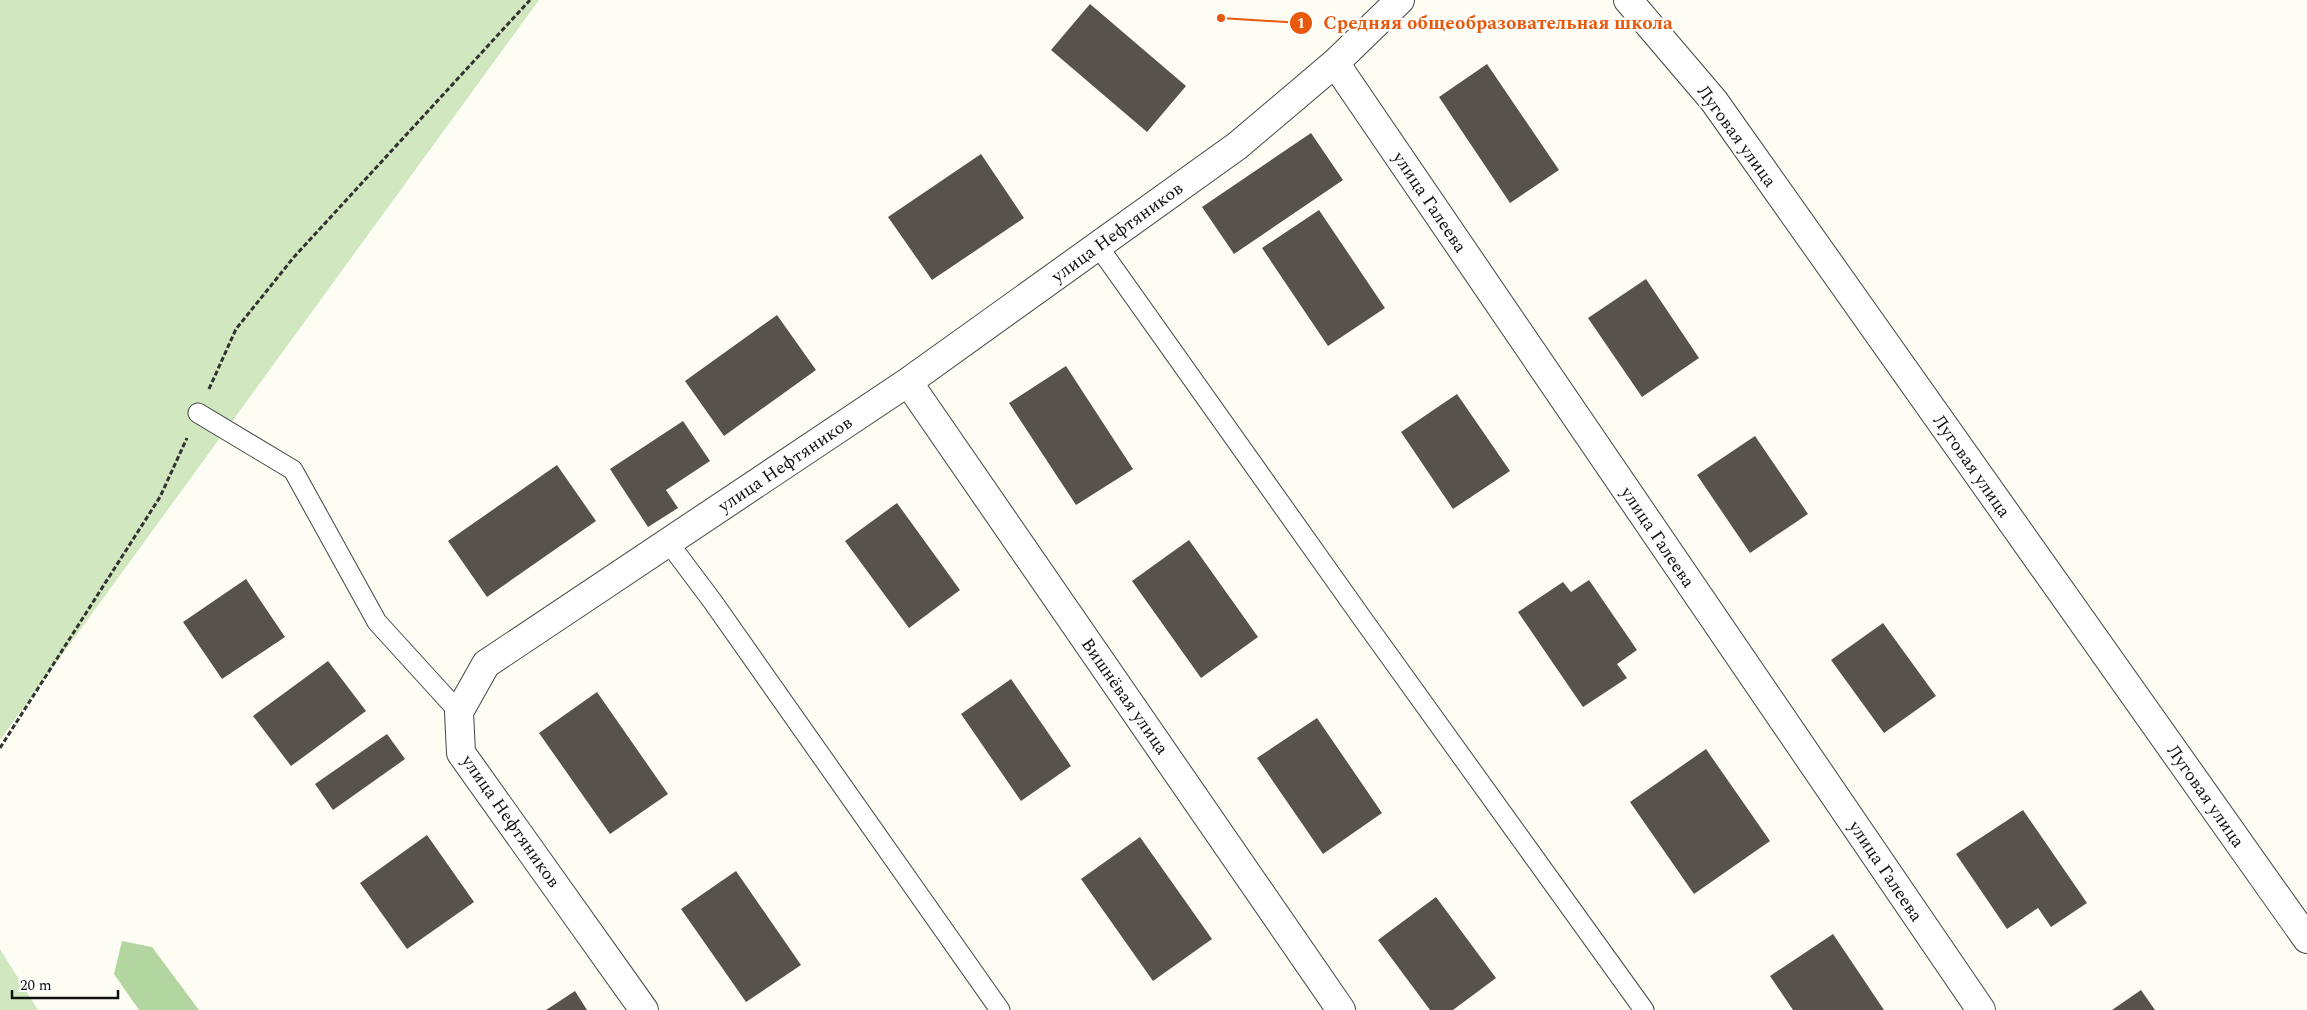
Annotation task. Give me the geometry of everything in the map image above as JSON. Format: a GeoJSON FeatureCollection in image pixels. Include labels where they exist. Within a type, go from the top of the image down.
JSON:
{"type":"FeatureCollection","features":[{"type":"Feature","properties":{"kind":"street","name":"улица Нефтяников"},"geometry":{"type":"LineString","coordinates":[[644,1010],[461,753],[459,712],[486,664],[908,382],[1237,146],[1335,64],[1400,0]]}},
{"type":"Feature","properties":{"kind":"street","name":"Луговая улица"},"geometry":{"type":"LineString","coordinates":[[1628,0],[1714,101],[2307,939]]}},
{"type":"Feature","properties":{"kind":"street","name":"улица Галеева"},"geometry":{"type":"LineString","coordinates":[[1335,64],[1981,1010]]}},
{"type":"Feature","properties":{"kind":"street","name":"Вишнёвая улица"},"geometry":{"type":"LineString","coordinates":[[908,382],[1341,1010]]}},
{"type":"Feature","properties":{"kind":"lane"},"geometry":{"type":"LineString","coordinates":[[1098,246],[1644,1010]]}},
{"type":"Feature","properties":{"kind":"lane"},"geometry":{"type":"LineString","coordinates":[[198,413],[293,470],[377,622],[459,712]]}},
{"type":"Feature","properties":{"kind":"lane"},"geometry":{"type":"LineString","coordinates":[[668,542],[713,602],[1000,1010]]}},
{"type":"Feature","properties":{"kind":"path"},"geometry":{"type":"LineString","coordinates":[[0,748],[160,497],[236,329],[294,257],[530,0]]}},
{"type":"Feature","properties":{"kind":"green space"},"geometry":{"type":"Polygon","coordinates":[[[0,0],[539,0],[0,740],[0,0]]]}},
{"type":"Feature","properties":{"kind":"green space"},"geometry":{"type":"Polygon","coordinates":[[[122,941],[152,947],[199,1010],[139,1010],[114,974],[122,941]]]}},
{"type":"Feature","properties":{"kind":"green space"},"geometry":{"type":"Polygon","coordinates":[[[0,949],[38,1010],[0,1010],[0,949]]]}},
{"type":"Feature","properties":{"kind":"building"},"geometry":{"type":"Polygon","coordinates":[[[1090,4],[1186,86],[1147,132],[1051,50],[1090,4]]]}},
{"type":"Feature","properties":{"kind":"building"},"geometry":{"type":"Polygon","coordinates":[[[1487,64],[1559,170],[1510,203],[1439,97],[1487,64]]]}},
{"type":"Feature","properties":{"kind":"building"},"geometry":{"type":"Polygon","coordinates":[[[1311,133],[1343,180],[1234,254],[1202,207],[1311,133]]]}},
{"type":"Feature","properties":{"kind":"building"},"geometry":{"type":"Polygon","coordinates":[[[981,154],[1024,218],[932,280],[888,217],[981,154]]]}},
{"type":"Feature","properties":{"kind":"building"},"geometry":{"type":"Polygon","coordinates":[[[1319,210],[1385,308],[1328,346],[1262,248],[1319,210]]]}},
{"type":"Feature","properties":{"kind":"building"},"geometry":{"type":"Polygon","coordinates":[[[1646,279],[1699,358],[1642,397],[1588,318],[1646,279]]]}},
{"type":"Feature","properties":{"kind":"building"},"geometry":{"type":"Polygon","coordinates":[[[777,315],[816,370],[724,436],[685,381],[777,315]]]}},
{"type":"Feature","properties":{"kind":"building"},"geometry":{"type":"Polygon","coordinates":[[[1066,366],[1133,469],[1076,505],[1009,403],[1066,366]]]}},
{"type":"Feature","properties":{"kind":"building"},"geometry":{"type":"Polygon","coordinates":[[[1457,394],[1510,471],[1453,509],[1401,432],[1457,394]]]}},
{"type":"Feature","properties":{"kind":"building"},"geometry":{"type":"Polygon","coordinates":[[[683,421],[710,461],[666,490],[678,508],[648,527],[610,469],[683,421]]]}},
{"type":"Feature","properties":{"kind":"building"},"geometry":{"type":"Polygon","coordinates":[[[1755,436],[1808,514],[1750,553],[1697,475],[1755,436]]]}},
{"type":"Feature","properties":{"kind":"building"},"geometry":{"type":"Polygon","coordinates":[[[557,465],[596,521],[487,597],[448,541],[557,465]]]}},
{"type":"Feature","properties":{"kind":"building"},"geometry":{"type":"Polygon","coordinates":[[[897,503],[960,590],[909,628],[845,541],[897,503]]]}},
{"type":"Feature","properties":{"kind":"building"},"geometry":{"type":"Polygon","coordinates":[[[1189,540],[1258,637],[1201,678],[1132,581],[1189,540]]]}},
{"type":"Feature","properties":{"kind":"building"},"geometry":{"type":"Polygon","coordinates":[[[246,579],[285,637],[222,679],[183,622],[246,579]]]}},
{"type":"Feature","properties":{"kind":"building"},"geometry":{"type":"Polygon","coordinates":[[[1589,580],[1637,650],[1617,664],[1627,678],[1583,707],[1518,612],[1563,582],[1571,592],[1589,580]]]}},
{"type":"Feature","properties":{"kind":"building"},"geometry":{"type":"Polygon","coordinates":[[[1883,623],[1936,696],[1884,733],[1831,660],[1883,623]]]}},
{"type":"Feature","properties":{"kind":"building"},"geometry":{"type":"Polygon","coordinates":[[[328,661],[366,711],[291,766],[253,716],[328,661]]]}},
{"type":"Feature","properties":{"kind":"building"},"geometry":{"type":"Polygon","coordinates":[[[1011,679],[1071,766],[1021,801],[961,714],[1011,679]]]}},
{"type":"Feature","properties":{"kind":"building"},"geometry":{"type":"Polygon","coordinates":[[[597,692],[668,794],[610,834],[539,733],[597,692]]]}},
{"type":"Feature","properties":{"kind":"building"},"geometry":{"type":"Polygon","coordinates":[[[1317,718],[1382,813],[1323,854],[1257,758],[1317,718]]]}},
{"type":"Feature","properties":{"kind":"building"},"geometry":{"type":"Polygon","coordinates":[[[387,734],[405,759],[333,810],[315,784],[387,734]]]}},
{"type":"Feature","properties":{"kind":"building"},"geometry":{"type":"Polygon","coordinates":[[[1706,749],[1770,841],[1694,894],[1630,802],[1706,749]]]}},
{"type":"Feature","properties":{"kind":"building"},"geometry":{"type":"Polygon","coordinates":[[[2023,810],[2087,903],[2051,927],[2038,908],[2007,929],[1956,854],[2023,810]]]}},
{"type":"Feature","properties":{"kind":"building"},"geometry":{"type":"Polygon","coordinates":[[[427,835],[474,902],[407,949],[360,883],[427,835]]]}},
{"type":"Feature","properties":{"kind":"building"},"geometry":{"type":"Polygon","coordinates":[[[1140,837],[1212,939],[1153,981],[1081,879],[1140,837]]]}},
{"type":"Feature","properties":{"kind":"building"},"geometry":{"type":"Polygon","coordinates":[[[736,871],[801,965],[746,1002],[681,909],[736,871]]]}},
{"type":"Feature","properties":{"kind":"building"},"geometry":{"type":"Polygon","coordinates":[[[1436,897],[1496,978],[1453,1010],[1430,1010],[1378,940],[1436,897]]]}},
{"type":"Feature","properties":{"kind":"building"},"geometry":{"type":"Polygon","coordinates":[[[1833,934],[1884,1010],[1793,1010],[1770,976],[1833,934]]]}},
{"type":"Feature","properties":{"kind":"building"},"geometry":{"type":"Polygon","coordinates":[[[2141,990],[2155,1010],[2112,1010],[2141,990]]]}},
{"type":"Feature","properties":{"kind":"building"},"geometry":{"type":"Polygon","coordinates":[[[575,991],[587,1010],[546,1010],[575,991]]]}},
{"type":"Feature","properties":{"kind":"place","name":"Cредняя общеобразовательная школа"},"geometry":{"type":"Point","coordinates":[1221,18]}}]}
